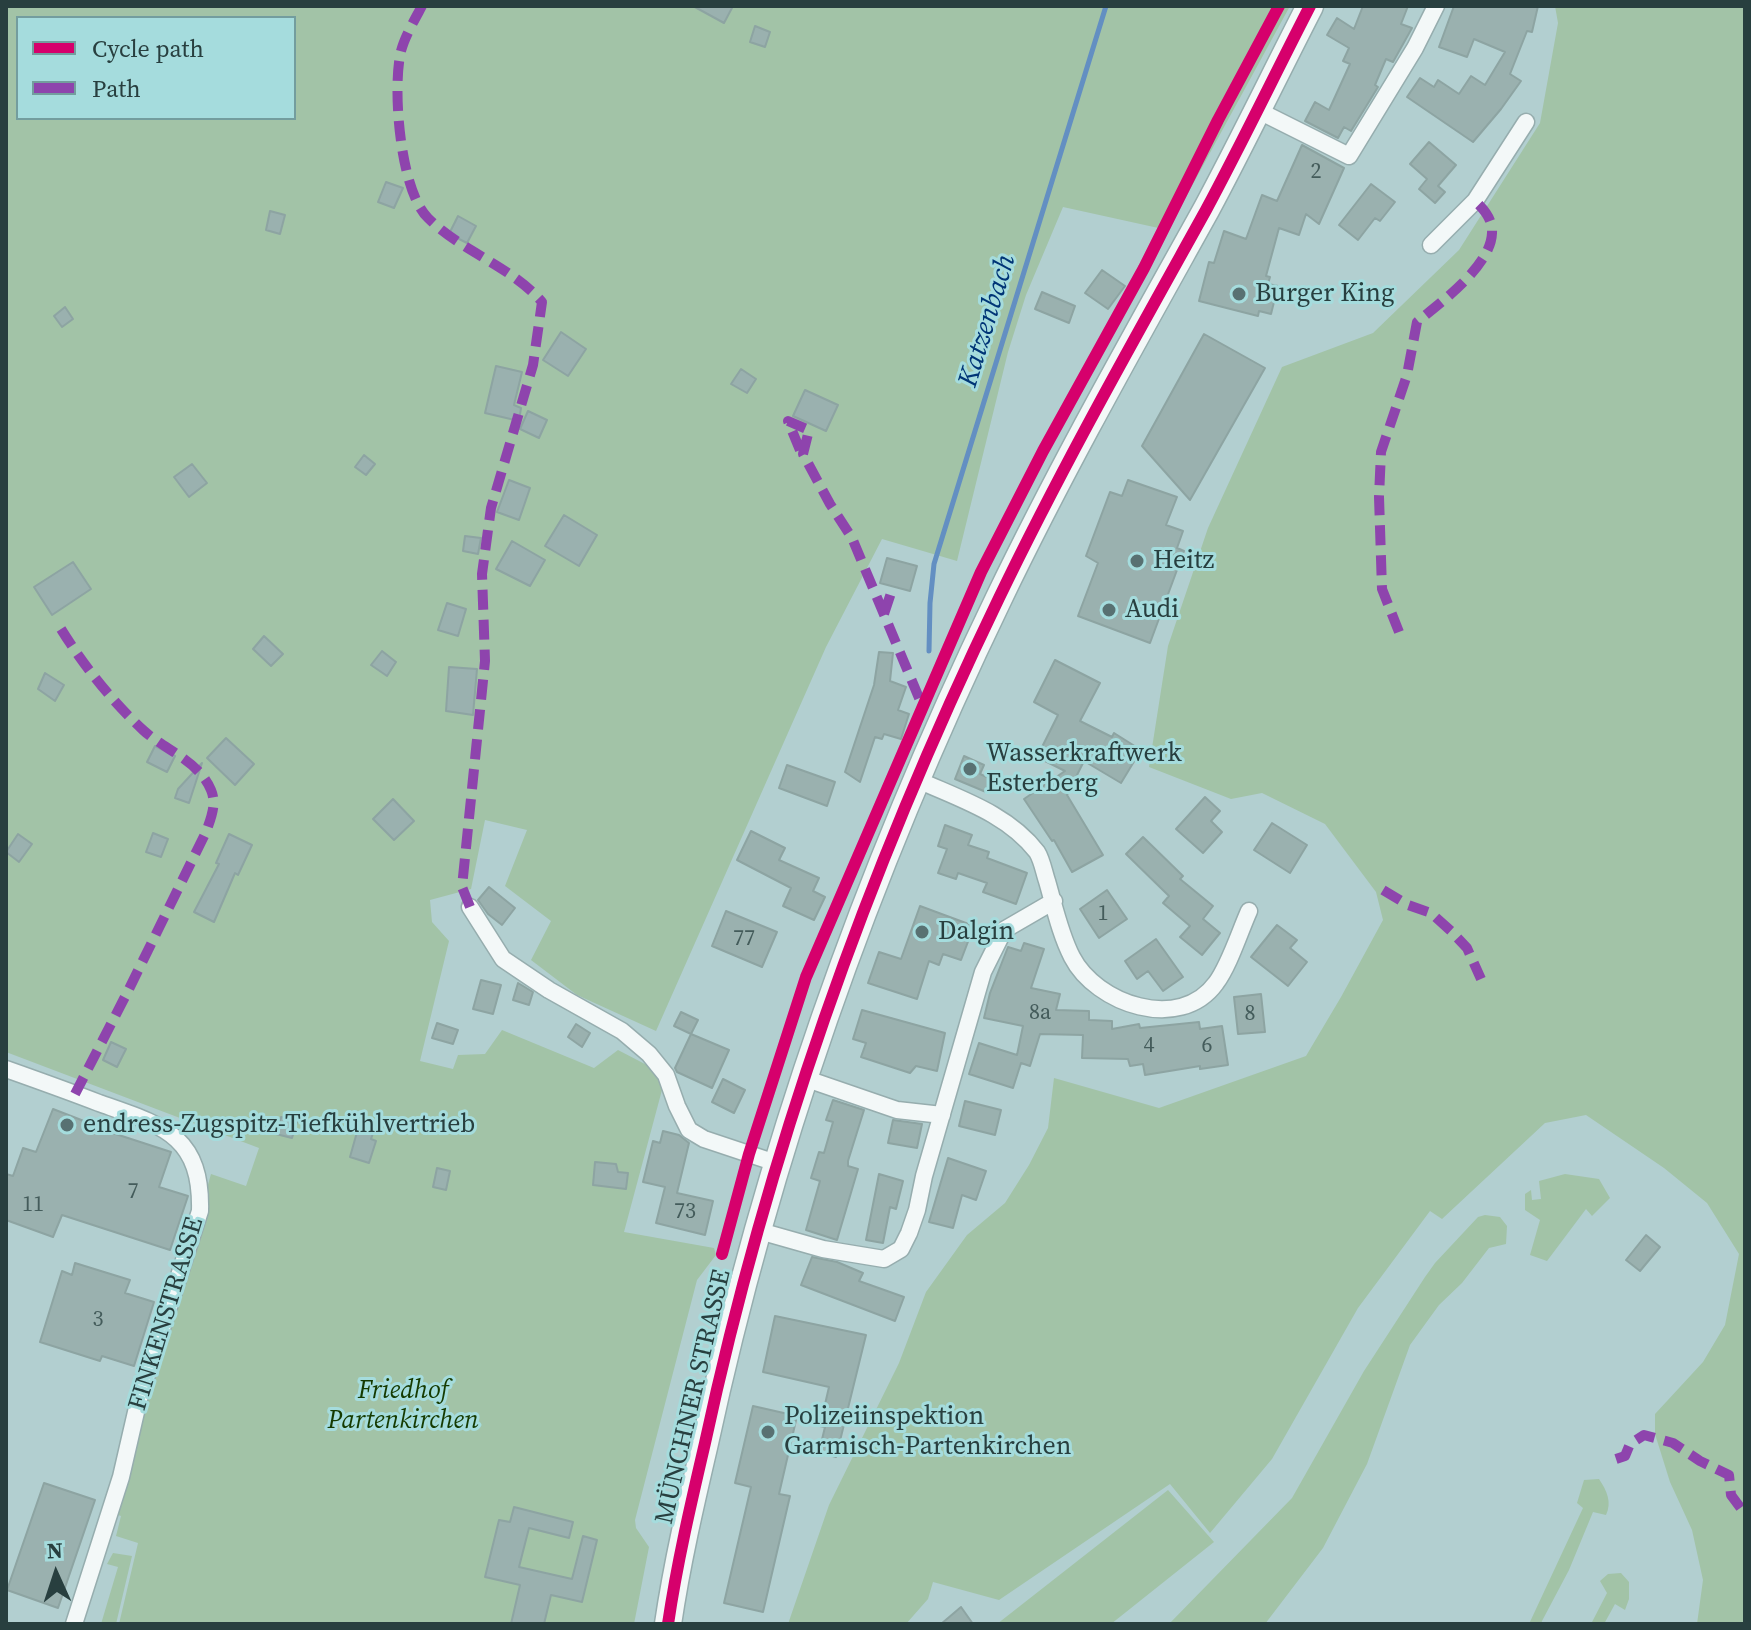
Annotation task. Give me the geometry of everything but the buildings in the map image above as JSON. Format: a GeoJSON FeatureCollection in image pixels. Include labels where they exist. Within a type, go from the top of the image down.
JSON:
{"type":"FeatureCollection","features":[{"type":"Feature","properties":{"kind":"main road","name":"MÜNCHNER STRASSE"},"geometry":{"type":"LineString","coordinates":[[668,1624],[711,1414],[756,1230],[843,968],[918,780],[997,601],[1073,449],[1207,207],[1310,6]]}},
{"type":"Feature","properties":{"kind":"street"},"geometry":{"type":"LineString","coordinates":[[1257,110],[1349,156],[1415,48],[1436,6]]}},
{"type":"Feature","properties":{"kind":"street"},"geometry":{"type":"LineString","coordinates":[[1431,245],[1475,201],[1526,122]]}},
{"type":"Feature","properties":{"kind":"street"},"geometry":{"type":"LineString","coordinates":[[918,780],[991,812],[1039,854],[1072,957],[1094,985],[1127,1004],[1156,1008],[1182,1007],[1199,999],[1216,983],[1249,911]]}},
{"type":"Feature","properties":{"kind":"street"},"geometry":{"type":"LineString","coordinates":[[756,1230],[823,1249],[884,1259],[901,1249],[909,1233],[983,972],[1004,930],[1054,901]]}},
{"type":"Feature","properties":{"kind":"street"},"geometry":{"type":"LineString","coordinates":[[470,907],[503,959],[549,990],[622,1031],[649,1054],[666,1075],[689,1130],[704,1139],[776,1163]]}},
{"type":"Feature","properties":{"kind":"street","name":"FINKENSTRASSE"},"geometry":{"type":"LineString","coordinates":[[6,1069],[159,1124],[184,1147],[194,1163],[201,1184],[200,1211],[139,1399],[121,1477],[74,1624]]}},
{"type":"Feature","properties":{"kind":"street"},"geometry":{"type":"LineString","coordinates":[[804,1078],[897,1110],[942,1115]]}},
{"type":"Feature","properties":{"kind":"green space","name":"Friedhof Partenkirchen"},"geometry":{"type":"Polygon","coordinates":[[[6,6],[1279,6],[1163,229],[1063,207],[1026,295],[1008,352],[957,561],[882,539],[826,647],[656,1031],[577,995],[531,960],[551,921],[505,886],[527,830],[485,820],[471,889],[430,900],[432,922],[449,941],[420,1061],[453,1069],[458,1055],[485,1054],[502,1030],[594,1068],[618,1050],[666,1075],[624,1232],[714,1248],[716,1255],[697,1280],[635,1520],[636,1528],[649,1547],[634,1624],[119,1624],[138,1543],[116,1536],[121,1516],[115,1514],[211,1174],[246,1186],[259,1148],[6,1052],[6,6]]]}},
{"type":"Feature","properties":{"kind":"green space"},"geometry":{"type":"Polygon","coordinates":[[[1281,6],[1290,6],[1163,239],[1162,238],[1281,6]]]}},
{"type":"Feature","properties":{"kind":"green space"},"geometry":{"type":"Polygon","coordinates":[[[1555,6],[1745,6],[1745,1624],[1697,1624],[1703,1580],[1692,1530],[1670,1482],[1655,1434],[1655,1414],[1703,1362],[1725,1325],[1739,1254],[1707,1203],[1664,1168],[1586,1115],[1545,1123],[1442,1219],[1430,1211],[1358,1308],[1272,1459],[1210,1533],[1170,1484],[999,1600],[933,1582],[928,1599],[906,1624],[788,1624],[829,1505],[899,1363],[926,1292],[967,1235],[1005,1203],[1029,1165],[1048,1128],[1054,1078],[1159,1108],[1306,1056],[1383,920],[1376,892],[1325,824],[1262,793],[1231,799],[1149,767],[1168,646],[1208,528],[1282,367],[1373,333],[1459,250],[1540,123],[1558,23],[1555,6]]]}},
{"type":"Feature","properties":{"kind":"green space"},"geometry":{"type":"Polygon","coordinates":[[[1565,1174],[1599,1179],[1610,1198],[1592,1216],[1586,1209],[1547,1261],[1530,1255],[1540,1220],[1525,1210],[1525,1194],[1531,1190],[1532,1200],[1541,1199],[1539,1181],[1565,1174]]]}},
{"type":"Feature","properties":{"kind":"green space"},"geometry":{"type":"Polygon","coordinates":[[[1478,1217],[1500,1217],[1507,1226],[1506,1244],[1489,1248],[1462,1283],[1439,1305],[1410,1345],[1367,1464],[1323,1548],[1265,1624],[1169,1624],[1292,1498],[1364,1371],[1425,1277],[1478,1217]]]}},
{"type":"Feature","properties":{"kind":"green space"},"geometry":{"type":"Polygon","coordinates":[[[1599,1479],[1608,1497],[1606,1515],[1593,1512],[1569,1570],[1541,1624],[1529,1624],[1583,1508],[1577,1503],[1584,1480],[1599,1479]]]}},
{"type":"Feature","properties":{"kind":"green space"},"geometry":{"type":"Polygon","coordinates":[[[1168,1490],[1214,1542],[1111,1624],[997,1624],[1168,1490]]]}},
{"type":"Feature","properties":{"kind":"green space"},"geometry":{"type":"Polygon","coordinates":[[[113,1553],[132,1556],[116,1624],[101,1624],[118,1567],[107,1564],[113,1553]]]}},
{"type":"Feature","properties":{"kind":"green space"},"geometry":{"type":"Polygon","coordinates":[[[1621,1573],[1629,1582],[1629,1599],[1625,1610],[1615,1604],[1604,1624],[1591,1624],[1607,1593],[1600,1581],[1608,1574],[1621,1573]]]}},
{"type":"Feature","properties":{"kind":"waterway","name":"Katzenbach"},"geometry":{"type":"LineString","coordinates":[[929,651],[934,564],[1106,6]]}},
{"type":"Feature","properties":{"kind":"marked path"},"geometry":{"type":"LineString","coordinates":[[422,6],[401,51],[397,89],[405,163],[418,205],[441,230],[516,278],[542,302],[533,365],[491,508],[482,574],[485,661],[462,887],[470,907]]}},
{"type":"Feature","properties":{"kind":"marked path"},"geometry":{"type":"LineString","coordinates":[[1399,632],[1382,589],[1381,452],[1407,375],[1417,322],[1463,283],[1489,246],[1491,224],[1485,211],[1475,201]]}},
{"type":"Feature","properties":{"kind":"marked path"},"geometry":{"type":"LineString","coordinates":[[800,450],[788,421],[809,430],[803,454],[852,538],[922,705]]}},
{"type":"Feature","properties":{"kind":"marked path"},"geometry":{"type":"LineString","coordinates":[[884,614],[891,593]]}},
{"type":"Feature","properties":{"kind":"marked path"},"geometry":{"type":"LineString","coordinates":[[61,629],[99,682],[131,719],[198,771],[211,790],[213,800],[206,832],[75,1094]]}},
{"type":"Feature","properties":{"kind":"marked path"},"geometry":{"type":"LineString","coordinates":[[1383,890],[1408,905],[1431,913],[1451,931],[1467,948],[1481,979]]}},
{"type":"Feature","properties":{"kind":"marked path"},"geometry":{"type":"LineString","coordinates":[[1616,1459],[1625,1456],[1630,1444],[1644,1435],[1673,1443],[1729,1475],[1731,1495],[1745,1514]]}},
{"type":"Feature","properties":{"kind":"cycle path"},"geometry":{"type":"LineString","coordinates":[[722,1254],[749,1154],[806,977],[981,572],[1043,451],[1144,268],[1279,6]]}},
{"type":"Feature","properties":{"kind":"cycle path"},"geometry":{"type":"LineString","coordinates":[[668,1624],[680,1556],[730,1334],[759,1226],[791,1118],[865,907],[907,802],[1023,548],[1219,185],[1310,6]]}},
{"type":"Feature","properties":{"kind":"place","name":"Burger King"},"geometry":{"type":"Point","coordinates":[1239,294]}},
{"type":"Feature","properties":{"kind":"place","name":"Heitz"},"geometry":{"type":"Point","coordinates":[1137,561]}},
{"type":"Feature","properties":{"kind":"place","name":"Audi"},"geometry":{"type":"Point","coordinates":[1109,610]}},
{"type":"Feature","properties":{"kind":"place","name":"Wasserkraftwerk Esterberg"},"geometry":{"type":"Point","coordinates":[970,769]}},
{"type":"Feature","properties":{"kind":"place","name":"Dalgin"},"geometry":{"type":"Point","coordinates":[922,932]}},
{"type":"Feature","properties":{"kind":"place","name":"endress-Zugspitz-Tiefkühlvertrieb"},"geometry":{"type":"Point","coordinates":[67,1125]}},
{"type":"Feature","properties":{"kind":"place","name":"Polizeiinspektion Garmisch-Partenkirchen"},"geometry":{"type":"Point","coordinates":[768,1432]}}]}
